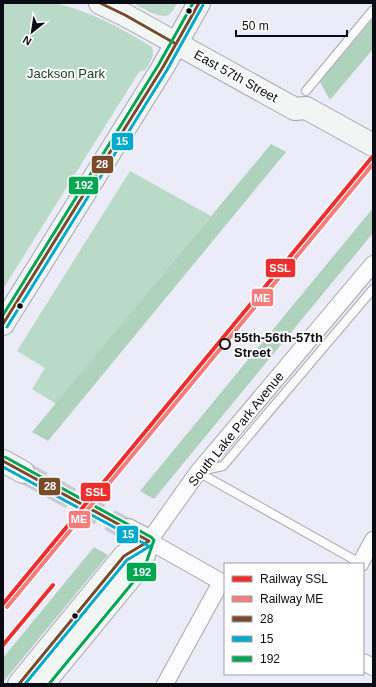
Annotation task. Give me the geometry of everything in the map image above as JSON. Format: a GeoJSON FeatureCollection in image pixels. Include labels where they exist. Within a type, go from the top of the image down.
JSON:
{"type":"FeatureCollection","features":[{"type":"Feature","properties":{"kind":"street","name":"East 57th Street"},"geometry":{"type":"LineString","coordinates":[[100,3],[125,15],[176,44],[300,100],[306,108],[373,145]]}},
{"type":"Feature","properties":{"kind":"street"},"geometry":{"type":"LineString","coordinates":[[3,324],[176,44],[199,3]]}},
{"type":"Feature","properties":{"kind":"street","name":"East 57th Street"},"geometry":{"type":"LineString","coordinates":[[300,100],[299,118],[373,158]]}},
{"type":"Feature","properties":{"kind":"street","name":"South Lake Park Avenue"},"geometry":{"type":"LineString","coordinates":[[43,684],[140,566],[149,541],[198,472],[373,264]]}},
{"type":"Feature","properties":{"kind":"street"},"geometry":{"type":"LineString","coordinates":[[3,461],[23,472]]}},
{"type":"Feature","properties":{"kind":"street"},"geometry":{"type":"LineString","coordinates":[[128,530],[223,583],[165,684]]}},
{"type":"Feature","properties":{"kind":"street"},"geometry":{"type":"LineString","coordinates":[[360,563],[373,540]]}},
{"type":"Feature","properties":{"kind":"street","name":"South Lake Park Avenue"},"geometry":{"type":"LineString","coordinates":[[19,684],[124,556],[149,541]]}},
{"type":"Feature","properties":{"kind":"street"},"geometry":{"type":"LineString","coordinates":[[364,662],[373,667]]}},
{"type":"Feature","properties":{"kind":"lane"},"geometry":{"type":"LineString","coordinates":[[300,100],[373,10]]}},
{"type":"Feature","properties":{"kind":"lane"},"geometry":{"type":"LineString","coordinates":[[198,472],[223,466],[373,289]]}},
{"type":"Feature","properties":{"kind":"lane"},"geometry":{"type":"LineString","coordinates":[[198,472],[360,563]]}},
{"type":"Feature","properties":{"kind":"green space","name":"Jackson Park"},"geometry":{"type":"Polygon","coordinates":[[[50,2],[68,6],[118,27],[152,47],[153,54],[152,59],[145,70],[139,72],[3,289],[3,3],[50,2]]]}},
{"type":"Feature","properties":{"kind":"green space"},"geometry":{"type":"Polygon","coordinates":[[[133,3],[177,3],[170,14],[162,16],[152,13],[133,3]]]}},
{"type":"Feature","properties":{"kind":"green space"},"geometry":{"type":"Polygon","coordinates":[[[373,18],[373,49],[330,100],[320,82],[373,18]]]}},
{"type":"Feature","properties":{"kind":"green space"},"geometry":{"type":"Polygon","coordinates":[[[271,144],[286,152],[48,441],[32,432],[271,144]]]}},
{"type":"Feature","properties":{"kind":"green space"},"geometry":{"type":"Polygon","coordinates":[[[130,171],[211,216],[56,404],[32,389],[45,368],[17,351],[130,171]]]}},
{"type":"Feature","properties":{"kind":"green space"},"geometry":{"type":"Polygon","coordinates":[[[373,208],[373,233],[154,499],[140,491],[373,208]]]}},
{"type":"Feature","properties":{"kind":"green space"},"geometry":{"type":"Polygon","coordinates":[[[94,547],[108,555],[3,682],[3,658],[94,547]]]}},
{"type":"Feature","properties":{"kind":"tunnel"},"geometry":{"type":"LineString","coordinates":[[23,472],[128,530]]}},
{"type":"Feature","properties":{"kind":"rail line","name":"SSL"},"geometry":{"type":"LineString","coordinates":[[3,604],[373,156]]}},
{"type":"Feature","properties":{"kind":"rail line","name":"ME"},"geometry":{"type":"LineString","coordinates":[[7,607],[373,164]]}},
{"type":"Feature","properties":{"kind":"rail line","name":"SSL"},"geometry":{"type":"LineString","coordinates":[[3,645],[53,585]]}},
{"type":"Feature","properties":{"kind":"transit line","name":"28"},"geometry":{"type":"LineString","coordinates":[[100,3],[125,15],[176,44]]}},
{"type":"Feature","properties":{"kind":"transit line","name":"192"},"geometry":{"type":"LineString","coordinates":[[3,315],[159,64],[193,3]]}},
{"type":"Feature","properties":{"kind":"transit line","name":"28"},"geometry":{"type":"LineString","coordinates":[[3,324],[163,67],[199,3]]}},
{"type":"Feature","properties":{"kind":"transit line","name":"15"},"geometry":{"type":"LineString","coordinates":[[7,327],[167,70],[203,5]]}},
{"type":"Feature","properties":{"kind":"transit line","name":"192"},"geometry":{"type":"LineString","coordinates":[[5,457],[154,540],[144,569],[49,684]]}},
{"type":"Feature","properties":{"kind":"transit line","name":"28"},"geometry":{"type":"LineString","coordinates":[[3,461],[149,541]]}},
{"type":"Feature","properties":{"kind":"transit line","name":"15"},"geometry":{"type":"LineString","coordinates":[[3,467],[147,545]]}},
{"type":"Feature","properties":{"kind":"transit line","name":"28"},"geometry":{"type":"LineString","coordinates":[[19,684],[124,556],[149,541]]}},
{"type":"Feature","properties":{"kind":"transit line","name":"15"},"geometry":{"type":"LineString","coordinates":[[25,684],[127,560],[152,545]]}},
{"type":"Feature","properties":{"kind":"place","name":"55th-56th-57th Street"},"geometry":{"type":"Point","coordinates":[225,344]}}]}
